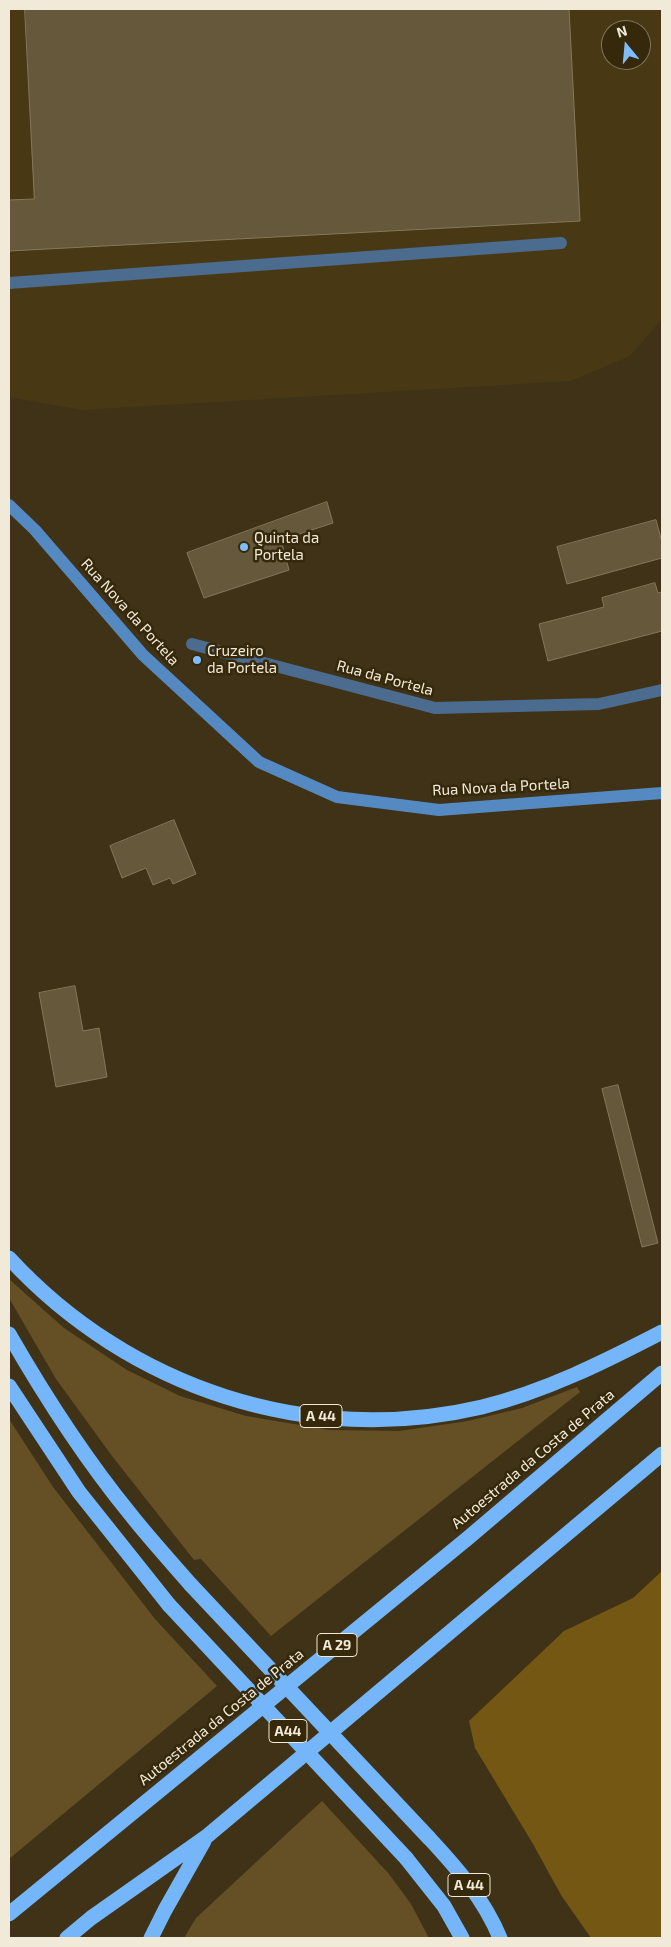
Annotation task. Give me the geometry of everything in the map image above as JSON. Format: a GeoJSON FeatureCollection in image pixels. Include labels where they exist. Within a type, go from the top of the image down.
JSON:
{"type":"FeatureCollection","features":[{"type":"Feature","properties":{"kind":"highway","name":"A 44"},"geometry":{"type":"LineString","coordinates":[[9,1258],[28,1278],[72,1317],[149,1366],[203,1390],[247,1404],[294,1414],[343,1419],[394,1419],[481,1407],[563,1381],[662,1332]]}},
{"type":"Feature","properties":{"kind":"highway","name":"A 44"},"geometry":{"type":"LineString","coordinates":[[9,1334],[38,1382],[98,1472],[131,1515],[191,1585],[429,1838],[472,1888],[493,1922],[500,1938]]}},
{"type":"Feature","properties":{"kind":"highway","name":"Autoestrada da Costa de Prata"},"geometry":{"type":"LineString","coordinates":[[9,1914],[468,1538],[662,1373]]}},
{"type":"Feature","properties":{"kind":"highway","name":"A44"},"geometry":{"type":"LineString","coordinates":[[9,1386],[79,1492],[169,1605],[406,1858],[444,1906],[462,1938]]}},
{"type":"Feature","properties":{"kind":"highway"},"geometry":{"type":"LineString","coordinates":[[67,1938],[91,1918],[206,1837],[662,1454]]}},
{"type":"Feature","properties":{"kind":"highway"},"geometry":{"type":"LineString","coordinates":[[151,1938],[206,1837]]}},
{"type":"Feature","properties":{"kind":"main road","name":"Rua Nova da Portela"},"geometry":{"type":"LineString","coordinates":[[9,504],[35,530],[143,656],[259,762],[337,797],[439,810],[662,793]]}},
{"type":"Feature","properties":{"kind":"street"},"geometry":{"type":"LineString","coordinates":[[9,283],[561,243]]}},
{"type":"Feature","properties":{"kind":"street","name":"Rua da Portela"},"geometry":{"type":"LineString","coordinates":[[192,644],[435,708],[599,704],[662,690]]}},
{"type":"Feature","properties":{"kind":"shaded area"},"geometry":{"type":"Polygon","coordinates":[[[9,9],[662,9],[662,319],[630,356],[571,381],[81,410],[9,397],[9,9]]]}},
{"type":"Feature","properties":{"kind":"shaded area"},"geometry":{"type":"Polygon","coordinates":[[[9,1279],[64,1328],[127,1370],[180,1396],[246,1416],[330,1430],[399,1431],[468,1421],[522,1408],[577,1387],[580,1392],[271,1636],[201,1559],[194,1560],[112,1456],[56,1379],[9,1298],[9,1279]]]}},
{"type":"Feature","properties":{"kind":"shaded area"},"geometry":{"type":"Polygon","coordinates":[[[9,1419],[53,1487],[155,1619],[217,1686],[9,1859],[9,1419]]]}},
{"type":"Feature","properties":{"kind":"shaded area"},"geometry":{"type":"Polygon","coordinates":[[[662,1571],[662,1938],[591,1938],[561,1895],[533,1844],[475,1748],[469,1721],[564,1631],[633,1598],[662,1571]]]}},
{"type":"Feature","properties":{"kind":"shaded area"},"geometry":{"type":"Polygon","coordinates":[[[322,1801],[389,1874],[411,1904],[429,1938],[184,1938],[196,1918],[322,1801]]]}},
{"type":"Feature","properties":{"kind":"building"},"geometry":{"type":"Polygon","coordinates":[[[25,9],[569,9],[580,221],[9,251],[9,200],[34,199],[25,9]]]}},
{"type":"Feature","properties":{"kind":"building","name":"Quinta da Portela"},"geometry":{"type":"Polygon","coordinates":[[[327,502],[333,523],[281,540],[289,570],[204,598],[187,553],[327,502]]]}},
{"type":"Feature","properties":{"kind":"building"},"geometry":{"type":"Polygon","coordinates":[[[656,520],[662,542],[662,558],[567,584],[557,547],[656,520]]]}},
{"type":"Feature","properties":{"kind":"building"},"geometry":{"type":"Polygon","coordinates":[[[655,583],[658,593],[662,592],[662,631],[548,661],[539,624],[604,607],[602,598],[655,583]]]}},
{"type":"Feature","properties":{"kind":"building"},"geometry":{"type":"Polygon","coordinates":[[[174,820],[196,874],[173,884],[170,878],[153,885],[146,868],[122,878],[110,846],[174,820]]]}},
{"type":"Feature","properties":{"kind":"building"},"geometry":{"type":"Polygon","coordinates":[[[75,986],[83,1031],[99,1028],[107,1077],[56,1087],[39,993],[75,986]]]}},
{"type":"Feature","properties":{"kind":"building"},"geometry":{"type":"Polygon","coordinates":[[[618,1085],[658,1243],[642,1247],[602,1089],[618,1085]]]}},
{"type":"Feature","properties":{"kind":"place","name":"Quinta da Portela"},"geometry":{"type":"Point","coordinates":[244,547]}},
{"type":"Feature","properties":{"kind":"place","name":"Cruzeiro da Portela"},"geometry":{"type":"Point","coordinates":[197,660]}}]}
